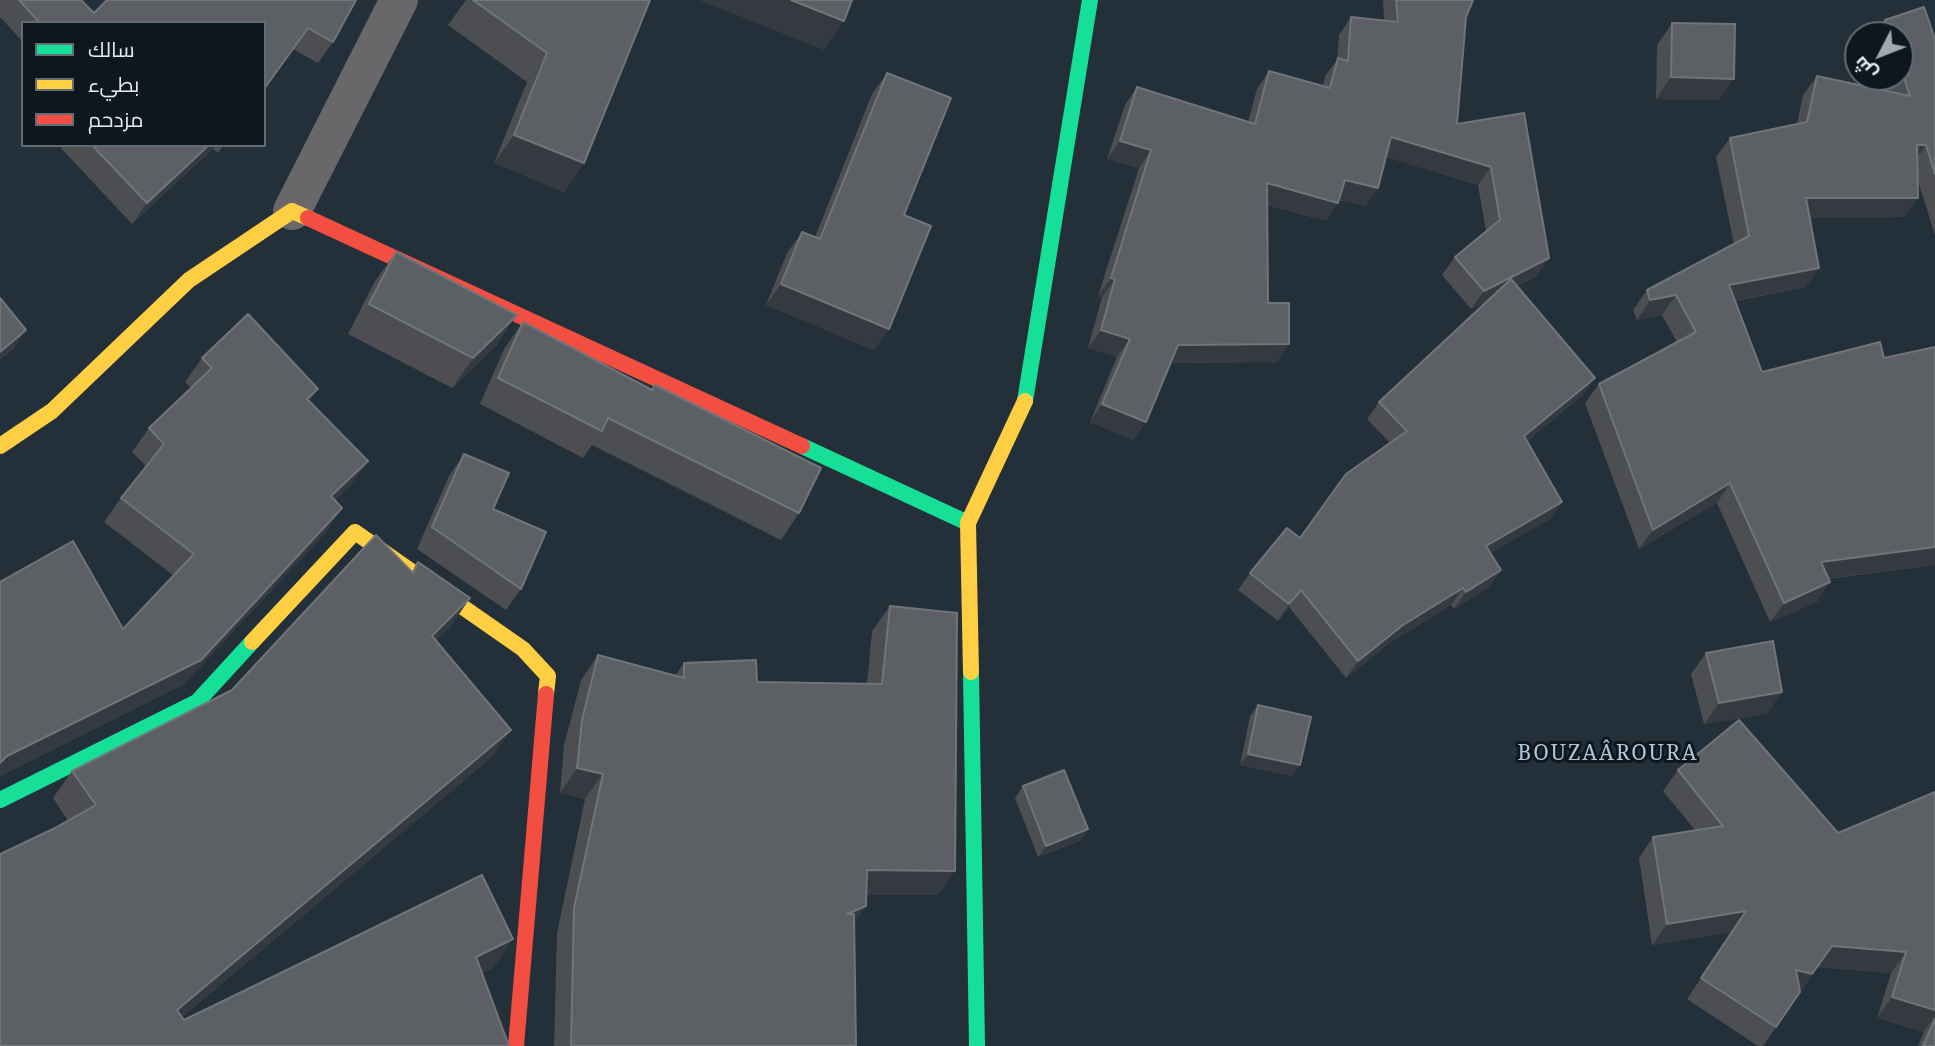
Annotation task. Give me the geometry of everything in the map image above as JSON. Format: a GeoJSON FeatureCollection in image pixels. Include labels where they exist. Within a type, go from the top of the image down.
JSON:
{"type":"FeatureCollection","features":[{"type":"Feature","properties":{"kind":"street"},"geometry":{"type":"LineString","coordinates":[[0,446],[52,411],[189,280],[292,212],[399,0]]}},
{"type":"Feature","properties":{"kind":"street"},"geometry":{"type":"LineString","coordinates":[[977,1046],[968,523],[1025,402],[1090,0]]}},
{"type":"Feature","properties":{"kind":"street"},"geometry":{"type":"LineString","coordinates":[[292,212],[968,523]]}},
{"type":"Feature","properties":{"kind":"street"},"geometry":{"type":"LineString","coordinates":[[0,800],[197,702],[355,532],[523,649],[548,676],[516,1046]]}},
{"type":"Feature","properties":{"kind":"building"},"geometry":{"type":"Polygon","coordinates":[[[19,0],[81,0],[94,13],[107,0],[356,0],[333,42],[308,28],[266,86],[266,21],[38,21],[19,0]]]}},
{"type":"Feature","properties":{"kind":"building"},"geometry":{"type":"Polygon","coordinates":[[[473,0],[650,0],[584,163],[514,135],[547,53],[473,0]]]}},
{"type":"Feature","properties":{"kind":"building"},"geometry":{"type":"Polygon","coordinates":[[[791,0],[852,0],[844,21],[791,0]]]}},
{"type":"Feature","properties":{"kind":"building"},"geometry":{"type":"Polygon","coordinates":[[[1396,0],[1473,0],[1466,17],[1457,124],[1524,113],[1549,258],[1484,291],[1455,257],[1500,220],[1491,167],[1391,137],[1378,188],[1345,180],[1338,203],[1267,183],[1268,303],[1289,303],[1289,344],[1178,345],[1146,422],[1102,404],[1130,339],[1101,330],[1115,279],[1111,278],[1151,150],[1120,141],[1137,87],[1255,124],[1269,71],[1330,88],[1338,58],[1348,61],[1351,17],[1398,22],[1396,0]]]}},
{"type":"Feature","properties":{"kind":"building"},"geometry":{"type":"Polygon","coordinates":[[[1924,7],[1935,39],[1935,174],[1926,145],[1917,145],[1918,198],[1806,198],[1819,268],[1729,285],[1762,372],[1880,342],[1884,358],[1935,347],[1935,547],[1821,562],[1830,582],[1784,603],[1730,483],[1653,530],[1599,384],[1696,332],[1676,295],[1650,300],[1647,290],[1749,236],[1730,138],[1807,122],[1817,76],[1844,82],[1844,91],[1887,91],[1910,96],[1908,91],[1914,91],[1914,21],[1885,20],[1924,7]]]}},
{"type":"Feature","properties":{"kind":"building"},"geometry":{"type":"Polygon","coordinates":[[[1672,23],[1735,24],[1734,79],[1671,77],[1672,23]]]}},
{"type":"Feature","properties":{"kind":"building"},"geometry":{"type":"Polygon","coordinates":[[[887,73],[951,98],[904,215],[931,226],[889,329],[781,284],[802,232],[820,239],[887,73]]]}},
{"type":"Feature","properties":{"kind":"building"},"geometry":{"type":"Polygon","coordinates":[[[94,147],[207,147],[147,203],[94,147]]]}},
{"type":"Feature","properties":{"kind":"building"},"geometry":{"type":"Polygon","coordinates":[[[396,252],[517,315],[473,358],[369,304],[396,252]]]}},
{"type":"Feature","properties":{"kind":"building"},"geometry":{"type":"Polygon","coordinates":[[[1511,279],[1595,378],[1524,436],[1562,502],[1486,546],[1501,570],[1466,592],[1463,588],[1403,625],[1358,661],[1301,590],[1289,604],[1250,573],[1287,528],[1300,538],[1346,474],[1407,431],[1379,402],[1511,279]]]}},
{"type":"Feature","properties":{"kind":"building"},"geometry":{"type":"Polygon","coordinates":[[[0,298],[26,330],[0,352],[0,298]]]}},
{"type":"Feature","properties":{"kind":"building"},"geometry":{"type":"Polygon","coordinates":[[[248,314],[318,389],[307,399],[368,461],[331,496],[342,508],[201,660],[7,756],[0,763],[0,582],[73,541],[123,629],[194,554],[121,498],[164,444],[149,428],[212,368],[202,358],[248,314]]]}},
{"type":"Feature","properties":{"kind":"building"},"geometry":{"type":"Polygon","coordinates":[[[523,322],[652,390],[655,385],[821,468],[799,513],[608,418],[602,431],[498,378],[523,322]]]}},
{"type":"Feature","properties":{"kind":"building"},"geometry":{"type":"Polygon","coordinates":[[[464,454],[509,473],[493,509],[546,532],[521,589],[432,527],[464,454]]]}},
{"type":"Feature","properties":{"kind":"building"},"geometry":{"type":"Polygon","coordinates":[[[376,535],[413,573],[418,562],[470,598],[432,636],[511,730],[177,1010],[184,1020],[482,875],[513,939],[476,957],[509,1046],[0,1046],[0,854],[96,805],[72,771],[232,690],[376,535]]]}},
{"type":"Feature","properties":{"kind":"building"},"geometry":{"type":"Polygon","coordinates":[[[890,606],[957,613],[955,871],[867,870],[866,906],[847,914],[854,914],[856,1046],[571,1046],[574,908],[603,774],[577,768],[582,720],[598,655],[684,678],[684,663],[756,660],[757,682],[882,684],[890,606]]]}},
{"type":"Feature","properties":{"kind":"building"},"geometry":{"type":"Polygon","coordinates":[[[1773,641],[1782,692],[1719,703],[1706,653],[1773,641]]]}},
{"type":"Feature","properties":{"kind":"building"},"geometry":{"type":"Polygon","coordinates":[[[1258,705],[1311,717],[1300,765],[1248,754],[1258,705]]]}},
{"type":"Feature","properties":{"kind":"building"},"geometry":{"type":"Polygon","coordinates":[[[1739,720],[1838,833],[1935,792],[1935,1010],[1892,997],[1906,952],[1832,946],[1812,974],[1796,970],[1800,992],[1776,1027],[1701,978],[1746,911],[1667,924],[1653,837],[1723,826],[1678,770],[1739,720]]]}},
{"type":"Feature","properties":{"kind":"building"},"geometry":{"type":"Polygon","coordinates":[[[1064,770],[1088,829],[1046,846],[1023,786],[1064,770]]]}},
{"type":"Feature","properties":{"kind":"building"},"geometry":{"type":"Polygon","coordinates":[[[1935,1019],[1935,1046],[1923,1046],[1935,1019]]]}},
{"type":"Feature","properties":{"kind":"traffic: fast"},"geometry":{"type":"LineString","coordinates":[[1025,401],[1090,0]]}},
{"type":"Feature","properties":{"kind":"traffic: fast"},"geometry":{"type":"LineString","coordinates":[[802,446],[968,523]]}},
{"type":"Feature","properties":{"kind":"traffic: fast"},"geometry":{"type":"LineString","coordinates":[[0,800],[197,702],[252,642]]}},
{"type":"Feature","properties":{"kind":"traffic: fast"},"geometry":{"type":"LineString","coordinates":[[971,672],[977,1046]]}},
{"type":"Feature","properties":{"kind":"traffic: slow"},"geometry":{"type":"LineString","coordinates":[[0,446],[52,411],[189,280],[292,211],[308,218]]}},
{"type":"Feature","properties":{"kind":"traffic: slow"},"geometry":{"type":"LineString","coordinates":[[971,672],[968,523],[1025,401]]}},
{"type":"Feature","properties":{"kind":"traffic: slow"},"geometry":{"type":"LineString","coordinates":[[252,642],[355,532],[523,649],[548,676],[546,694]]}},
{"type":"Feature","properties":{"kind":"traffic: jam"},"geometry":{"type":"LineString","coordinates":[[308,218],[802,446]]}},
{"type":"Feature","properties":{"kind":"traffic: jam"},"geometry":{"type":"LineString","coordinates":[[516,1046],[546,694]]}},
{"type":"Feature","properties":{"kind":"district","name":"BOUZAÂROURA"},"geometry":{"type":"Point","coordinates":[1608,754]}}]}
